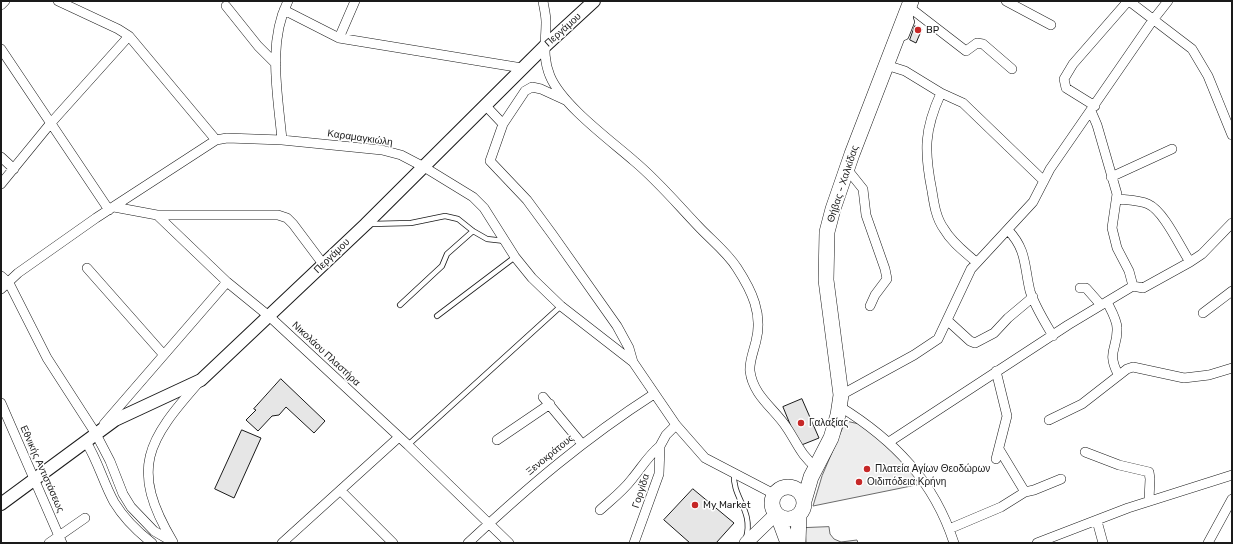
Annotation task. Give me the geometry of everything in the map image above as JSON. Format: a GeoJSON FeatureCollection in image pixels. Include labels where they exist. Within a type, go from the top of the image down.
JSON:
{"type":"FeatureCollection","features":[{"type":"Feature","properties":{"kind":"main road","name":"Θήβας - Χαλκίδας"},"geometry":{"type":"LineString","coordinates":[[798,543],[802,508],[808,484],[831,438],[840,400],[826,280],[827,232],[833,209],[847,169],[909,6]]}},
{"type":"Feature","properties":{"kind":"main road","name":"Θήβας - Χαλκίδας"},"geometry":{"type":"LineString","coordinates":[[780,490],[816,467]]}},
{"type":"Feature","properties":{"kind":"main road"},"geometry":{"type":"LineString","coordinates":[[777,515],[791,519],[802,508],[800,492],[796,489],[780,490],[771,502],[788,543]]}},
{"type":"Feature","properties":{"kind":"main road"},"geometry":{"type":"LineString","coordinates":[[745,543],[777,515]]}},
{"type":"Feature","properties":{"kind":"street"},"geometry":{"type":"LineString","coordinates":[[1,5],[5,1]]}},
{"type":"Feature","properties":{"kind":"street"},"geometry":{"type":"LineString","coordinates":[[1,289],[18,273],[216,140],[129,36],[118,29],[58,1]]}},
{"type":"Feature","properties":{"kind":"street"},"geometry":{"type":"LineString","coordinates":[[282,140],[276,64],[278,36],[284,10],[288,1]]}},
{"type":"Feature","properties":{"kind":"street"},"geometry":{"type":"LineString","coordinates":[[339,38],[355,1]]}},
{"type":"Feature","properties":{"kind":"street"},"geometry":{"type":"LineString","coordinates":[[543,1],[546,22],[544,47],[550,75],[558,89],[603,137],[635,162],[664,189],[736,266],[755,302],[759,316],[759,331],[750,369],[751,376],[761,397],[787,428],[802,454],[816,467]]}},
{"type":"Feature","properties":{"kind":"street","name":"Περγάμου"},"geometry":{"type":"LineString","coordinates":[[174,543],[151,499],[148,482],[148,465],[155,440],[173,412],[201,380],[366,224],[486,106],[522,68],[594,1]]}},
{"type":"Feature","properties":{"kind":"street"},"geometry":{"type":"LineString","coordinates":[[1006,1],[1051,25]]}},
{"type":"Feature","properties":{"kind":"street"},"geometry":{"type":"LineString","coordinates":[[1133,286],[1129,272],[1117,248],[1112,228],[1112,216],[1117,199],[1093,109],[1066,88],[1064,79],[1077,59],[1128,1],[1192,49],[1200,60],[1208,76],[1232,134]]}},
{"type":"Feature","properties":{"kind":"street"},"geometry":{"type":"LineString","coordinates":[[954,543],[941,511],[925,484],[889,442],[840,400],[861,386],[930,346],[938,339],[963,285],[976,262],[1033,202],[1050,169],[1093,109],[1153,20],[1168,1]]}},
{"type":"Feature","properties":{"kind":"street"},"geometry":{"type":"LineString","coordinates":[[226,6],[258,46],[276,64]]}},
{"type":"Feature","properties":{"kind":"street"},"geometry":{"type":"LineString","coordinates":[[909,6],[966,51],[977,43],[983,44],[1012,69]]}},
{"type":"Feature","properties":{"kind":"street"},"geometry":{"type":"LineString","coordinates":[[284,10],[339,38],[522,68]]}},
{"type":"Feature","properties":{"kind":"street"},"geometry":{"type":"LineString","coordinates":[[1,184],[50,124],[129,36]]}},
{"type":"Feature","properties":{"kind":"street"},"geometry":{"type":"LineString","coordinates":[[1,49],[50,124],[112,209],[157,215],[278,215],[287,218],[324,264]]}},
{"type":"Feature","properties":{"kind":"street"},"geometry":{"type":"LineString","coordinates":[[886,65],[920,79],[941,92],[964,103],[1044,180]]}},
{"type":"Feature","properties":{"kind":"street"},"geometry":{"type":"LineString","coordinates":[[570,103],[542,89],[532,87],[525,91],[503,124],[490,161],[527,200],[552,234],[618,326],[629,348],[633,362],[654,394],[676,425],[704,458],[734,473],[780,490]]}},
{"type":"Feature","properties":{"kind":"street"},"geometry":{"type":"LineString","coordinates":[[941,92],[928,128],[926,150],[935,210],[949,237],[976,262]]}},
{"type":"Feature","properties":{"kind":"street"},"geometry":{"type":"LineString","coordinates":[[486,106],[503,124]]}},
{"type":"Feature","properties":{"kind":"street","name":"Καραμαγκιώλη"},"geometry":{"type":"LineString","coordinates":[[216,140],[227,138],[282,140],[382,150],[401,155],[424,167],[473,197],[488,213],[515,257],[561,306],[633,362]]}},
{"type":"Feature","properties":{"kind":"street"},"geometry":{"type":"LineString","coordinates":[[1111,177],[1172,149]]}},
{"type":"Feature","properties":{"kind":"street"},"geometry":{"type":"LineString","coordinates":[[1,157],[14,169]]}},
{"type":"Feature","properties":{"kind":"street"},"geometry":{"type":"LineString","coordinates":[[847,169],[863,189],[866,215],[887,279],[875,295],[870,306]]}},
{"type":"Feature","properties":{"kind":"street"},"geometry":{"type":"LineString","coordinates":[[1117,199],[1146,203],[1154,207],[1190,262]]}},
{"type":"Feature","properties":{"kind":"street","name":"Νικολάου Πλαστήρα"},"geometry":{"type":"LineString","coordinates":[[157,215],[227,282],[270,316],[408,445],[509,543]]}},
{"type":"Feature","properties":{"kind":"street"},"geometry":{"type":"LineString","coordinates":[[889,442],[996,371],[1104,303],[1133,286],[1143,288],[1190,262],[1202,254],[1232,223]]}},
{"type":"Feature","properties":{"kind":"street"},"geometry":{"type":"LineString","coordinates":[[1008,230],[1017,239],[1022,250],[1033,297],[1053,336]]}},
{"type":"Feature","properties":{"kind":"street"},"geometry":{"type":"LineString","coordinates":[[87,268],[163,354]]}},
{"type":"Feature","properties":{"kind":"street"},"geometry":{"type":"LineString","coordinates":[[1,276],[9,283],[47,358],[96,434],[110,461],[123,494],[131,507],[154,531],[174,543]]}},
{"type":"Feature","properties":{"kind":"street"},"geometry":{"type":"LineString","coordinates":[[96,434],[163,354],[227,282]]}},
{"type":"Feature","properties":{"kind":"street"},"geometry":{"type":"LineString","coordinates":[[1080,288],[1086,288],[1104,303],[1117,326],[1112,355],[1114,367],[1118,374]]}},
{"type":"Feature","properties":{"kind":"street"},"geometry":{"type":"LineString","coordinates":[[1203,313],[1232,291]]}},
{"type":"Feature","properties":{"kind":"street"},"geometry":{"type":"LineString","coordinates":[[947,320],[970,341],[976,343],[994,333],[1008,318],[1033,297]]}},
{"type":"Feature","properties":{"kind":"street"},"geometry":{"type":"LineString","coordinates":[[1049,420],[1082,404],[1118,374],[1133,367],[1184,378],[1192,378],[1232,368]]}},
{"type":"Feature","properties":{"kind":"street"},"geometry":{"type":"LineString","coordinates":[[996,371],[1007,416],[996,459]]}},
{"type":"Feature","properties":{"kind":"street"},"geometry":{"type":"LineString","coordinates":[[1,504],[115,420],[201,380]]}},
{"type":"Feature","properties":{"kind":"street","name":"Ξενοκράτους"},"geometry":{"type":"LineString","coordinates":[[468,543],[525,490],[582,444],[654,394]]}},
{"type":"Feature","properties":{"kind":"street"},"geometry":{"type":"LineString","coordinates":[[544,397],[582,444]]}},
{"type":"Feature","properties":{"kind":"street","name":"Εθνικής Αντιστάσεως"},"geometry":{"type":"LineString","coordinates":[[1,403],[60,540]]}},
{"type":"Feature","properties":{"kind":"street"},"geometry":{"type":"LineString","coordinates":[[498,440],[550,404]]}},
{"type":"Feature","properties":{"kind":"street"},"geometry":{"type":"LineString","coordinates":[[600,510],[632,479],[649,455],[660,446],[666,435],[676,425]]}},
{"type":"Feature","properties":{"kind":"street"},"geometry":{"type":"LineString","coordinates":[[287,542],[399,437]]}},
{"type":"Feature","properties":{"kind":"street"},"geometry":{"type":"LineString","coordinates":[[86,442],[93,453],[114,502],[138,531],[152,543]]}},
{"type":"Feature","properties":{"kind":"street","name":"Γοργίδα"},"geometry":{"type":"LineString","coordinates":[[634,543],[659,474],[660,446]]}},
{"type":"Feature","properties":{"kind":"street"},"geometry":{"type":"LineString","coordinates":[[999,449],[1025,492]]}},
{"type":"Feature","properties":{"kind":"street"},"geometry":{"type":"LineString","coordinates":[[1085,452],[1119,465],[1149,472],[1149,500]]}},
{"type":"Feature","properties":{"kind":"street"},"geometry":{"type":"LineString","coordinates":[[1036,543],[1149,500],[1232,475]]}},
{"type":"Feature","properties":{"kind":"street"},"geometry":{"type":"LineString","coordinates":[[949,529],[1002,507],[1025,492],[1061,479]]}},
{"type":"Feature","properties":{"kind":"street"},"geometry":{"type":"LineString","coordinates":[[341,491],[393,543]]}},
{"type":"Feature","properties":{"kind":"street"},"geometry":{"type":"LineString","coordinates":[[1208,543],[1232,499]]}},
{"type":"Feature","properties":{"kind":"street"},"geometry":{"type":"LineString","coordinates":[[49,543],[60,540],[85,518]]}},
{"type":"Feature","properties":{"kind":"street"},"geometry":{"type":"LineString","coordinates":[[1097,521],[1103,543]]}},
{"type":"Feature","properties":{"kind":"lane"},"geometry":{"type":"LineString","coordinates":[[366,224],[411,223],[445,216],[458,219],[472,231],[487,238],[505,241]]}},
{"type":"Feature","properties":{"kind":"lane"},"geometry":{"type":"LineString","coordinates":[[400,305],[442,266],[447,254],[472,231]]}},
{"type":"Feature","properties":{"kind":"lane"},"geometry":{"type":"LineString","coordinates":[[437,316],[515,257]]}},
{"type":"Feature","properties":{"kind":"lane"},"geometry":{"type":"LineString","coordinates":[[408,445],[561,306]]}},
{"type":"Feature","properties":{"kind":"lane"},"geometry":{"type":"LineString","coordinates":[[734,473],[735,490],[749,519],[745,543]]}},
{"type":"Feature","properties":{"kind":"shaded area","name":"Πλατεία Αγίων Θεοδώρων"},"geometry":{"type":"Polygon","coordinates":[[[846,421],[859,424],[888,446],[921,484],[813,506],[822,476],[846,421]]]}},
{"type":"Feature","properties":{"kind":"shaded area"},"geometry":{"type":"Polygon","coordinates":[[[829,527],[830,534],[834,539],[841,542],[857,540],[858,543],[806,543],[805,528],[829,527]]]}},
{"type":"Feature","properties":{"kind":"building"},"geometry":{"type":"Polygon","coordinates":[[[915,26],[922,29],[916,43],[910,40],[915,26]]]}},
{"type":"Feature","properties":{"kind":"building"},"geometry":{"type":"Polygon","coordinates":[[[281,379],[325,421],[314,433],[286,407],[279,415],[272,416],[258,431],[246,420],[281,379]]]}},
{"type":"Feature","properties":{"kind":"building","name":"Γαλαξίας"},"geometry":{"type":"Polygon","coordinates":[[[802,399],[819,438],[799,446],[783,407],[802,399]]]}},
{"type":"Feature","properties":{"kind":"building"},"geometry":{"type":"Polygon","coordinates":[[[242,430],[261,438],[234,498],[215,489],[242,430]]]}},
{"type":"Feature","properties":{"kind":"building","name":"My Market"},"geometry":{"type":"Polygon","coordinates":[[[693,489],[734,523],[716,543],[690,543],[664,520],[693,489]]]}},
{"type":"Feature","properties":{"kind":"place","name":"BP"},"geometry":{"type":"Point","coordinates":[918,30]}},
{"type":"Feature","properties":{"kind":"place","name":"Γαλαξίας"},"geometry":{"type":"Point","coordinates":[801,423]}},
{"type":"Feature","properties":{"kind":"place","name":"Πλατεία Αγίων Θεοδώρων"},"geometry":{"type":"Point","coordinates":[867,469]}},
{"type":"Feature","properties":{"kind":"place","name":"Οιδιπόδεια Κρήνη"},"geometry":{"type":"Point","coordinates":[859,482]}},
{"type":"Feature","properties":{"kind":"place","name":"My Market"},"geometry":{"type":"Point","coordinates":[695,505]}}]}
